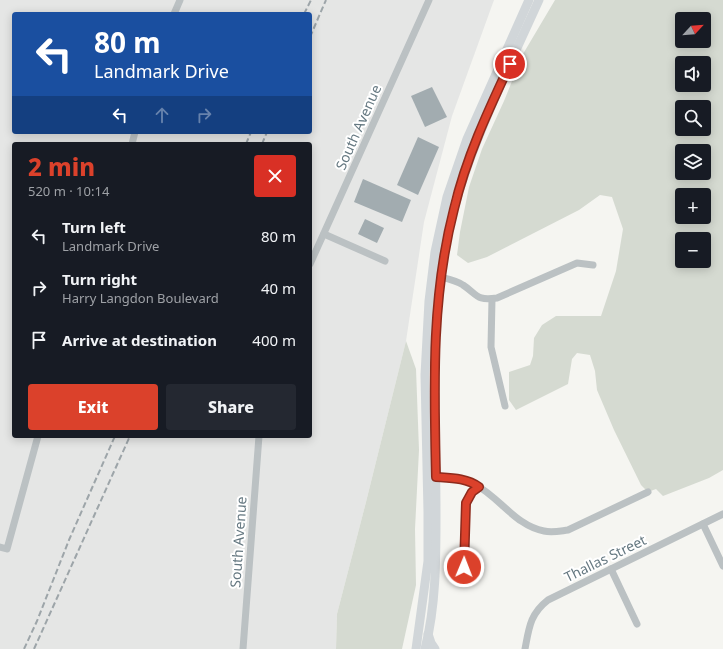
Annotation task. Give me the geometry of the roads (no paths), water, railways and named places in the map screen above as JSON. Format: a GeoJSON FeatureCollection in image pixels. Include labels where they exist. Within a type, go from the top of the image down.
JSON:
{"type":"FeatureCollection","features":[{"type":"Feature","properties":{"kind":"main road"},"geometry":{"type":"LineString","coordinates":[[416,649],[428,561],[435,341],[438,298],[435,252],[448,197],[467,139],[529,0]]}},
{"type":"Feature","properties":{"kind":"main road"},"geometry":{"type":"LineString","coordinates":[[436,276],[454,208],[474,145],[539,0]]}},
{"type":"Feature","properties":{"kind":"main road"},"geometry":{"type":"LineString","coordinates":[[425,649],[435,567],[431,477]]}},
{"type":"Feature","properties":{"kind":"main road"},"geometry":{"type":"LineString","coordinates":[[428,633],[431,643],[435,649]]}},
{"type":"Feature","properties":{"kind":"street"},"geometry":{"type":"LineString","coordinates":[[175,12],[180,0]]}},
{"type":"Feature","properties":{"kind":"street","name":"South Avenue"},"geometry":{"type":"LineString","coordinates":[[312,260],[429,0]]}},
{"type":"Feature","properties":{"kind":"street"},"geometry":{"type":"LineString","coordinates":[[324,234],[385,262]]}},
{"type":"Feature","properties":{"kind":"street"},"geometry":{"type":"LineString","coordinates":[[436,276],[462,284],[473,294],[485,300],[497,298],[577,263],[593,265]]}},
{"type":"Feature","properties":{"kind":"street"},"geometry":{"type":"LineString","coordinates":[[492,299],[491,347],[505,406]]}},
{"type":"Feature","properties":{"kind":"street"},"geometry":{"type":"LineString","coordinates":[[4,548],[37,438]]}},
{"type":"Feature","properties":{"kind":"street","name":"South Avenue"},"geometry":{"type":"LineString","coordinates":[[243,649],[259,438]]}},
{"type":"Feature","properties":{"kind":"street"},"geometry":{"type":"LineString","coordinates":[[431,477],[468,481],[479,487],[532,528],[554,532],[568,530],[648,492]]}},
{"type":"Feature","properties":{"kind":"street"},"geometry":{"type":"LineString","coordinates":[[464,567],[466,503],[472,492],[479,487]]}},
{"type":"Feature","properties":{"kind":"street","name":"Thallas Street"},"geometry":{"type":"LineString","coordinates":[[525,649],[532,619],[540,606],[548,600],[723,514]]}},
{"type":"Feature","properties":{"kind":"street"},"geometry":{"type":"LineString","coordinates":[[702,524],[723,566]]}},
{"type":"Feature","properties":{"kind":"street"},"geometry":{"type":"LineString","coordinates":[[611,569],[637,624]]}},
{"type":"Feature","properties":{"kind":"railway"},"geometry":{"type":"LineString","coordinates":[[305,12],[311,0]]}},
{"type":"Feature","properties":{"kind":"railway"},"geometry":{"type":"LineString","coordinates":[[312,32],[326,0]]}},
{"type":"Feature","properties":{"kind":"railway"},"geometry":{"type":"LineString","coordinates":[[247,142],[250,134]]}},
{"type":"Feature","properties":{"kind":"railway"},"geometry":{"type":"LineString","coordinates":[[263,142],[266,134]]}},
{"type":"Feature","properties":{"kind":"railway"},"geometry":{"type":"LineString","coordinates":[[24,649],[37,621],[69,540],[114,438]]}},
{"type":"Feature","properties":{"kind":"railway"},"geometry":{"type":"LineString","coordinates":[[34,649],[129,438]]}}]}
